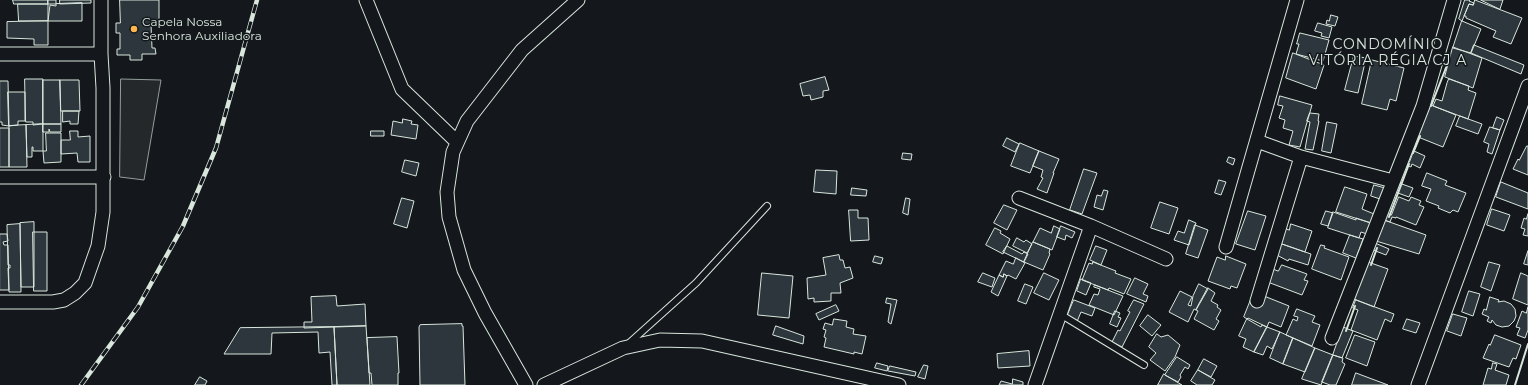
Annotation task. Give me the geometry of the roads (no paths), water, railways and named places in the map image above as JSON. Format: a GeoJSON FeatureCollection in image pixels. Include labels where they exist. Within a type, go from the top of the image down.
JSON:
{"type":"FeatureCollection","features":[{"type":"Feature","properties":{"kind":"street"},"geometry":{"type":"LineString","coordinates":[[0,302],[54,302],[64,300],[75,293],[85,283],[98,246],[103,212],[104,177],[100,0]]}},
{"type":"Feature","properties":{"kind":"street"},"geometry":{"type":"LineString","coordinates":[[366,0],[402,89],[458,142]]}},
{"type":"Feature","properties":{"kind":"street"},"geometry":{"type":"LineString","coordinates":[[526,385],[485,313],[464,270],[450,217],[447,192],[453,152],[466,121],[522,50],[578,0]]}},
{"type":"Feature","properties":{"kind":"street"},"geometry":{"type":"LineString","coordinates":[[1226,247],[1297,0]]}},
{"type":"Feature","properties":{"kind":"street"},"geometry":{"type":"LineString","coordinates":[[1332,338],[1423,106],[1454,0]]}},
{"type":"Feature","properties":{"kind":"street"},"geometry":{"type":"LineString","coordinates":[[0,54],[101,54]]}},
{"type":"Feature","properties":{"kind":"street"},"geometry":{"type":"LineString","coordinates":[[1418,385],[1528,86]]}},
{"type":"Feature","properties":{"kind":"street"},"geometry":{"type":"LineString","coordinates":[[1257,141],[1301,157],[1393,181]]}},
{"type":"Feature","properties":{"kind":"street"},"geometry":{"type":"LineString","coordinates":[[1257,301],[1301,157]]}},
{"type":"Feature","properties":{"kind":"street"},"geometry":{"type":"LineString","coordinates":[[0,177],[104,177]]}},
{"type":"Feature","properties":{"kind":"street"},"geometry":{"type":"LineString","coordinates":[[1019,198],[1091,226],[1166,259]]}},
{"type":"Feature","properties":{"kind":"street"},"geometry":{"type":"LineString","coordinates":[[1035,385],[1091,226]]}},
{"type":"Feature","properties":{"kind":"street"},"geometry":{"type":"LineString","coordinates":[[544,385],[623,348],[660,340],[702,341],[899,385]]}},
{"type":"Feature","properties":{"kind":"lane"},"geometry":{"type":"LineString","coordinates":[[623,348],[696,283],[767,206]]}},
{"type":"Feature","properties":{"kind":"lane"},"geometry":{"type":"LineString","coordinates":[[1060,314],[1144,365]]}},
{"type":"Feature","properties":{"kind":"railway"},"geometry":{"type":"LineString","coordinates":[[81,385],[138,307],[183,226],[216,148],[257,0]]}},
{"type":"Feature","properties":{"kind":"place","name":"Capela Nossa Senhora Auxiliadora"},"geometry":{"type":"Point","coordinates":[134,29]}},
{"type":"Feature","properties":{"kind":"district","name":"CONDOMÍNIO VITÓRIA RÉGIA CJ A"},"geometry":{"type":"Point","coordinates":[1388,54]}}]}
